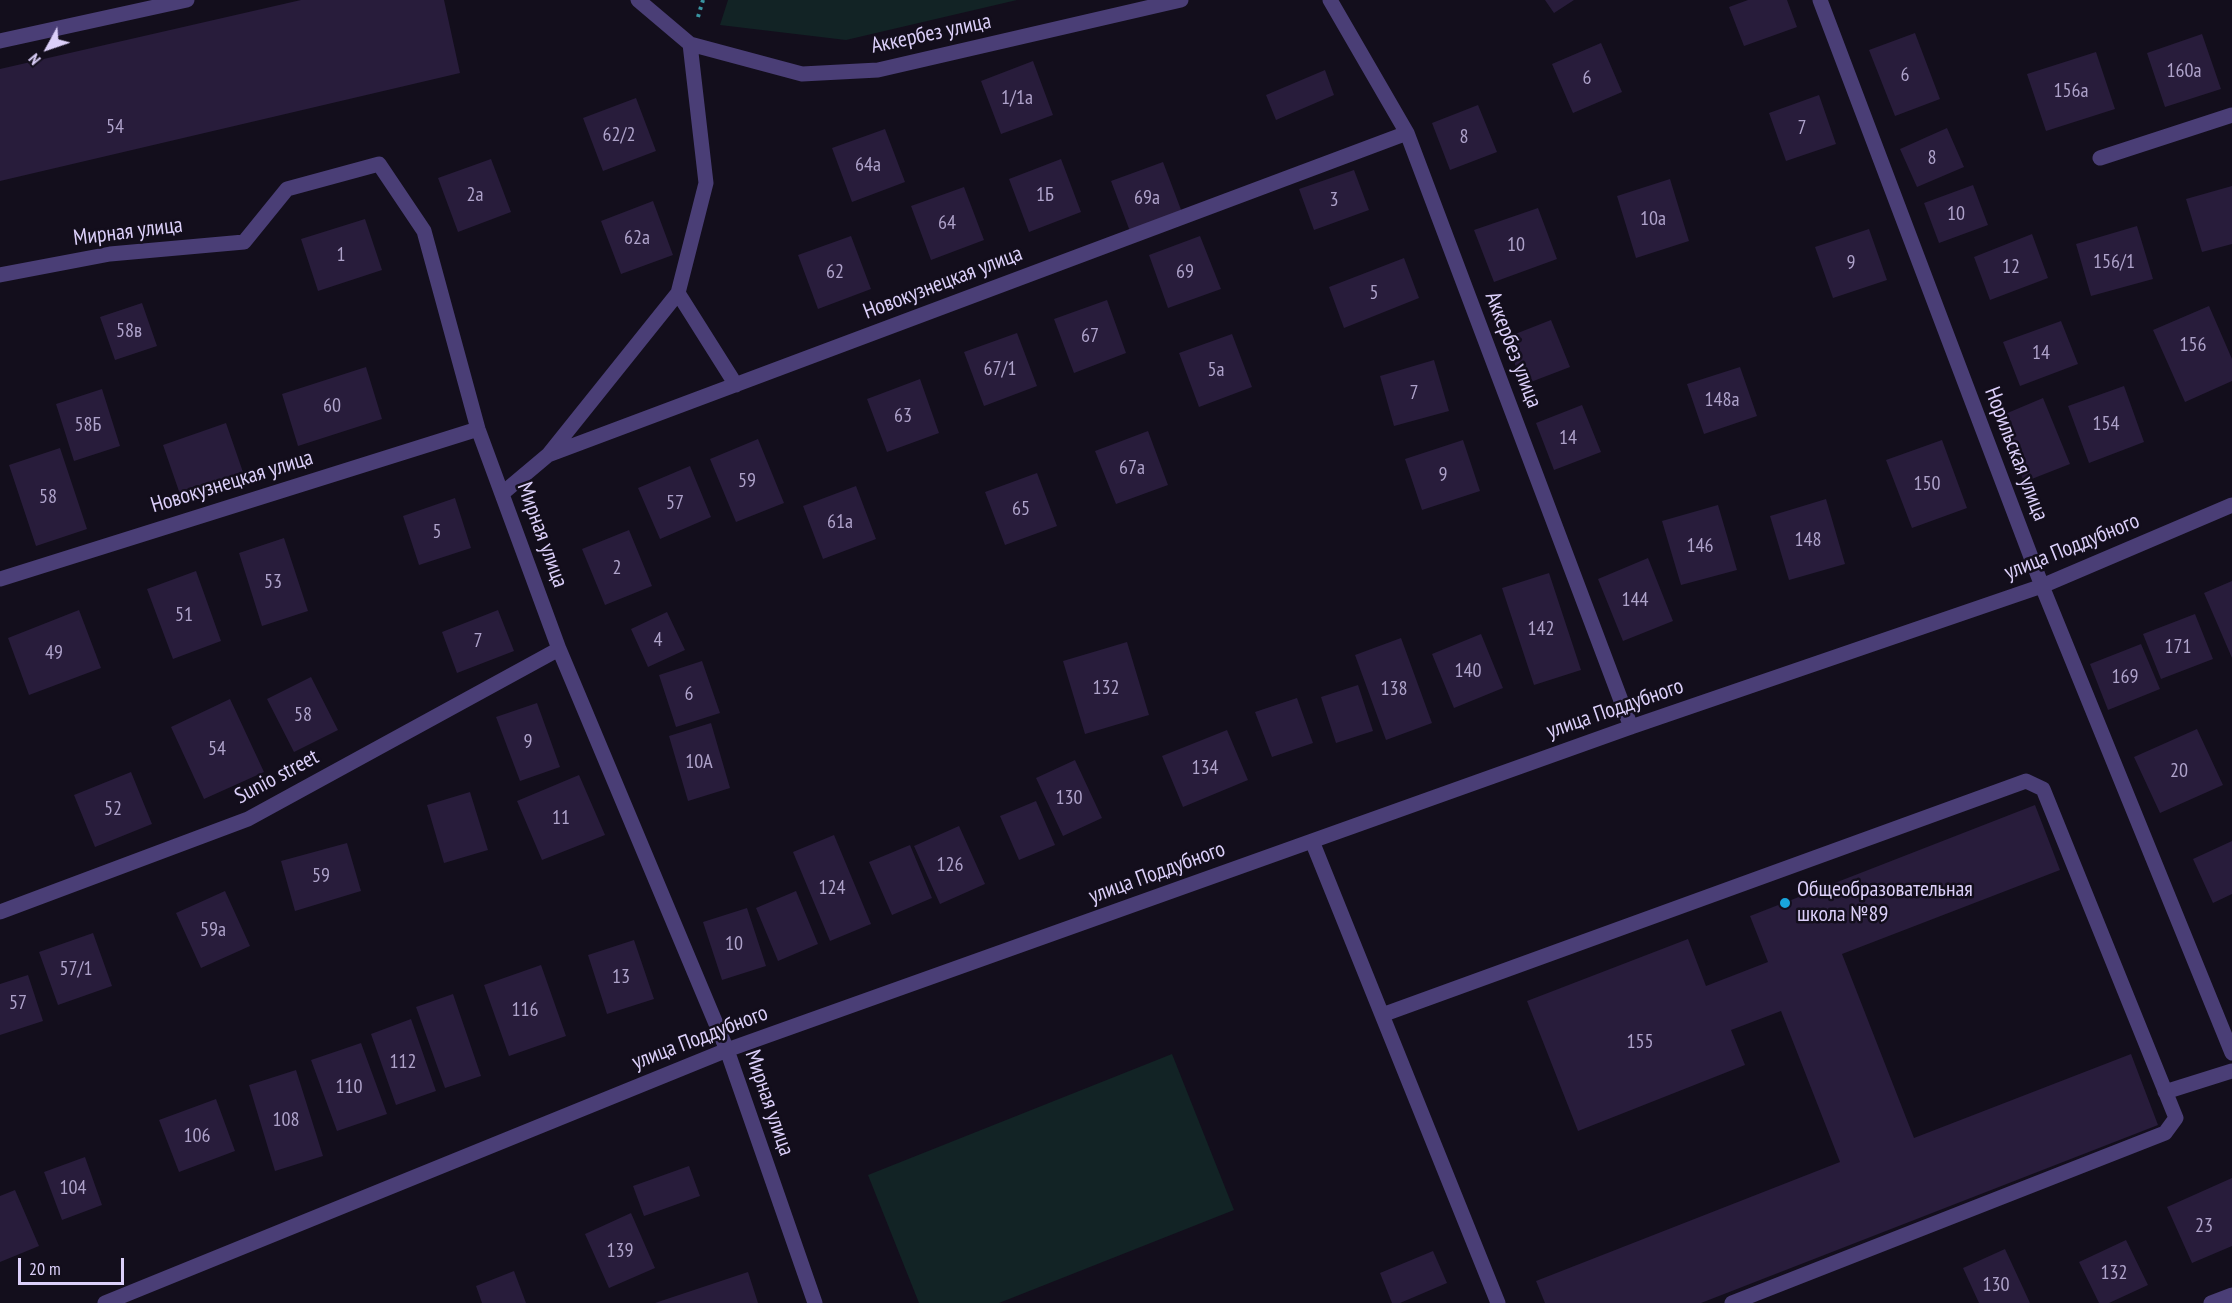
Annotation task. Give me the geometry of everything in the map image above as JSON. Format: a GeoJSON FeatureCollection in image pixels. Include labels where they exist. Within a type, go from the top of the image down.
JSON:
{"type":"FeatureCollection","features":[{"type":"Feature","properties":{"kind":"street"},"geometry":{"type":"LineString","coordinates":[[0,41],[187,0]]}},
{"type":"Feature","properties":{"kind":"street","name":"Аккербез улица"},"geometry":{"type":"LineString","coordinates":[[638,0],[690,44],[802,74],[878,70],[1181,0]]}},
{"type":"Feature","properties":{"kind":"street","name":"Аккербез улица"},"geometry":{"type":"LineString","coordinates":[[1330,0],[1407,133],[1631,727]]}},
{"type":"Feature","properties":{"kind":"street","name":"Норильская улица"},"geometry":{"type":"LineString","coordinates":[[1820,0],[2042,586],[2229,1037],[2232,1053]]}},
{"type":"Feature","properties":{"kind":"street"},"geometry":{"type":"LineString","coordinates":[[548,455],[678,293],[706,183],[690,44]]}},
{"type":"Feature","properties":{"kind":"street"},"geometry":{"type":"LineString","coordinates":[[2100,158],[2232,115]]}},
{"type":"Feature","properties":{"kind":"street","name":"Новокузнецкая улица"},"geometry":{"type":"LineString","coordinates":[[504,492],[548,455],[1407,133]]}},
{"type":"Feature","properties":{"kind":"street","name":"Мирная улица"},"geometry":{"type":"LineString","coordinates":[[0,275],[110,254],[244,242],[287,189],[379,164],[424,231],[478,429],[504,492],[559,649],[727,1050],[815,1303]]}},
{"type":"Feature","properties":{"kind":"street"},"geometry":{"type":"LineString","coordinates":[[678,293],[736,385]]}},
{"type":"Feature","properties":{"kind":"street","name":"Новокузнецкая улица"},"geometry":{"type":"LineString","coordinates":[[0,579],[478,429]]}},
{"type":"Feature","properties":{"kind":"street","name":"улица Поддубного"},"geometry":{"type":"LineString","coordinates":[[105,1303],[727,1050],[1631,727],[2042,586],[2232,505]]}},
{"type":"Feature","properties":{"kind":"street","name":"Sunio street"},"geometry":{"type":"LineString","coordinates":[[0,912],[248,819],[559,649]]}},
{"type":"Feature","properties":{"kind":"street"},"geometry":{"type":"LineString","coordinates":[[1382,1015],[2026,781],[2043,789],[2176,1118],[2165,1132],[1732,1303]]}},
{"type":"Feature","properties":{"kind":"street"},"geometry":{"type":"LineString","coordinates":[[1312,841],[1498,1303]]}},
{"type":"Feature","properties":{"kind":"street"},"geometry":{"type":"LineString","coordinates":[[2165,1092],[2232,1071]]}},
{"type":"Feature","properties":{"kind":"street"},"geometry":{"type":"LineString","coordinates":[[2211,1303],[2232,1295]]}},
{"type":"Feature","properties":{"kind":"shaded area"},"geometry":{"type":"Polygon","coordinates":[[[728,0],[1017,0],[846,40],[720,25],[728,0]]]}},
{"type":"Feature","properties":{"kind":"shaded area"},"geometry":{"type":"Polygon","coordinates":[[[1172,1054],[1234,1210],[999,1303],[919,1303],[868,1175],[1172,1054]]]}},
{"type":"Feature","properties":{"kind":"building"},"geometry":{"type":"Polygon","coordinates":[[[301,0],[444,0],[460,73],[0,181],[0,69],[301,0]]]}},
{"type":"Feature","properties":{"kind":"building"},"geometry":{"type":"Polygon","coordinates":[[[1545,0],[1574,0],[1554,13],[1545,0]]]}},
{"type":"Feature","properties":{"kind":"building"},"geometry":{"type":"Polygon","coordinates":[[[1748,0],[1787,0],[1797,27],[1744,46],[1729,7],[1748,0]]]}},
{"type":"Feature","properties":{"kind":"building"},"geometry":{"type":"Polygon","coordinates":[[[1915,33],[1940,99],[1895,116],[1869,50],[1915,33]]]}},
{"type":"Feature","properties":{"kind":"building"},"geometry":{"type":"Polygon","coordinates":[[[2202,34],[2221,89],[2165,107],[2147,53],[2202,34]]]}},
{"type":"Feature","properties":{"kind":"building"},"geometry":{"type":"Polygon","coordinates":[[[1601,43],[1622,92],[1573,113],[1552,64],[1601,43]]]}},
{"type":"Feature","properties":{"kind":"building"},"geometry":{"type":"Polygon","coordinates":[[[2096,52],[2115,109],[2046,131],[2027,74],[2096,52]]]}},
{"type":"Feature","properties":{"kind":"building"},"geometry":{"type":"Polygon","coordinates":[[[1033,61],[1053,115],[1001,134],[981,81],[1033,61]]]}},
{"type":"Feature","properties":{"kind":"building"},"geometry":{"type":"Polygon","coordinates":[[[1325,70],[1334,95],[1276,120],[1266,95],[1325,70]]]}},
{"type":"Feature","properties":{"kind":"building"},"geometry":{"type":"Polygon","coordinates":[[[1819,95],[1836,144],[1786,161],[1769,113],[1819,95]]]}},
{"type":"Feature","properties":{"kind":"building"},"geometry":{"type":"Polygon","coordinates":[[[636,98],[656,151],[603,171],[583,118],[636,98]]]}},
{"type":"Feature","properties":{"kind":"building"},"geometry":{"type":"Polygon","coordinates":[[[1478,105],[1497,152],[1450,170],[1432,123],[1478,105]]]}},
{"type":"Feature","properties":{"kind":"building"},"geometry":{"type":"Polygon","coordinates":[[[1947,128],[1964,167],[1917,187],[1900,149],[1947,128]]]}},
{"type":"Feature","properties":{"kind":"building"},"geometry":{"type":"Polygon","coordinates":[[[885,129],[905,182],[852,202],[832,148],[885,129]]]}},
{"type":"Feature","properties":{"kind":"building"},"geometry":{"type":"Polygon","coordinates":[[[491,159],[511,212],[458,232],[438,178],[491,159]]]}},
{"type":"Feature","properties":{"kind":"building"},"geometry":{"type":"Polygon","coordinates":[[[1061,159],[1081,212],[1029,232],[1009,179],[1061,159]]]}},
{"type":"Feature","properties":{"kind":"building"},"geometry":{"type":"Polygon","coordinates":[[[1163,162],[1183,215],[1131,234],[1111,181],[1163,162]]]}},
{"type":"Feature","properties":{"kind":"building"},"geometry":{"type":"Polygon","coordinates":[[[1354,170],[1369,210],[1314,230],[1299,189],[1354,170]]]}},
{"type":"Feature","properties":{"kind":"building"},"geometry":{"type":"Polygon","coordinates":[[[1670,179],[1689,241],[1636,258],[1617,196],[1670,179]]]}},
{"type":"Feature","properties":{"kind":"building"},"geometry":{"type":"Polygon","coordinates":[[[1973,185],[1988,225],[1939,243],[1924,203],[1973,185]]]}},
{"type":"Feature","properties":{"kind":"building"},"geometry":{"type":"Polygon","coordinates":[[[2232,186],[2232,244],[2202,252],[2186,199],[2232,186]]]}},
{"type":"Feature","properties":{"kind":"building"},"geometry":{"type":"Polygon","coordinates":[[[964,187],[984,240],[931,260],[911,206],[964,187]]]}},
{"type":"Feature","properties":{"kind":"building"},"geometry":{"type":"Polygon","coordinates":[[[653,201],[673,255],[621,274],[601,221],[653,201]]]}},
{"type":"Feature","properties":{"kind":"building"},"geometry":{"type":"Polygon","coordinates":[[[1538,208],[1557,259],[1494,282],[1474,230],[1538,208]]]}},
{"type":"Feature","properties":{"kind":"building"},"geometry":{"type":"Polygon","coordinates":[[[365,219],[382,270],[318,291],[301,239],[365,219]]]}},
{"type":"Feature","properties":{"kind":"building"},"geometry":{"type":"Polygon","coordinates":[[[2137,226],[2153,279],[2091,296],[2076,244],[2137,226]]]}},
{"type":"Feature","properties":{"kind":"building"},"geometry":{"type":"Polygon","coordinates":[[[1869,229],[1887,280],[1833,298],[1815,247],[1869,229]]]}},
{"type":"Feature","properties":{"kind":"building"},"geometry":{"type":"Polygon","coordinates":[[[2032,234],[2048,278],[1990,300],[1974,257],[2032,234]]]}},
{"type":"Feature","properties":{"kind":"building"},"geometry":{"type":"Polygon","coordinates":[[[851,236],[871,289],[818,309],[798,255],[851,236]]]}},
{"type":"Feature","properties":{"kind":"building"},"geometry":{"type":"Polygon","coordinates":[[[1200,236],[1221,289],[1168,308],[1149,255],[1200,236]]]}},
{"type":"Feature","properties":{"kind":"building"},"geometry":{"type":"Polygon","coordinates":[[[1404,258],[1419,298],[1344,328],[1329,287],[1404,258]]]}},
{"type":"Feature","properties":{"kind":"building"},"geometry":{"type":"Polygon","coordinates":[[[1107,300],[1126,353],[1074,373],[1054,319],[1107,300]]]}},
{"type":"Feature","properties":{"kind":"building"},"geometry":{"type":"Polygon","coordinates":[[[142,303],[157,346],[115,360],[100,317],[142,303]]]}},
{"type":"Feature","properties":{"kind":"building"},"geometry":{"type":"Polygon","coordinates":[[[2209,306],[2232,359],[2232,381],[2185,402],[2153,330],[2209,306]]]}},
{"type":"Feature","properties":{"kind":"building"},"geometry":{"type":"Polygon","coordinates":[[[1551,320],[1570,367],[1523,385],[1505,338],[1551,320]]]}},
{"type":"Feature","properties":{"kind":"building"},"geometry":{"type":"Polygon","coordinates":[[[2061,321],[2078,364],[2020,386],[2003,342],[2061,321]]]}},
{"type":"Feature","properties":{"kind":"building"},"geometry":{"type":"Polygon","coordinates":[[[1017,333],[1037,386],[984,406],[964,352],[1017,333]]]}},
{"type":"Feature","properties":{"kind":"building"},"geometry":{"type":"Polygon","coordinates":[[[1232,334],[1252,387],[1199,407],[1179,353],[1232,334]]]}},
{"type":"Feature","properties":{"kind":"building"},"geometry":{"type":"Polygon","coordinates":[[[1434,360],[1449,411],[1394,426],[1380,376],[1434,360]]]}},
{"type":"Feature","properties":{"kind":"building"},"geometry":{"type":"Polygon","coordinates":[[[366,367],[382,419],[298,446],[282,394],[366,367]]]}},
{"type":"Feature","properties":{"kind":"building"},"geometry":{"type":"Polygon","coordinates":[[[1740,367],[1757,416],[1704,434],[1687,384],[1740,367]]]}},
{"type":"Feature","properties":{"kind":"building"},"geometry":{"type":"Polygon","coordinates":[[[920,379],[939,433],[887,452],[867,399],[920,379]]]}},
{"type":"Feature","properties":{"kind":"building"},"geometry":{"type":"Polygon","coordinates":[[[2124,386],[2144,442],[2089,463],[2068,406],[2124,386]]]}},
{"type":"Feature","properties":{"kind":"building"},"geometry":{"type":"Polygon","coordinates":[[[102,389],[120,446],[74,461],[56,404],[102,389]]]}},
{"type":"Feature","properties":{"kind":"building"},"geometry":{"type":"Polygon","coordinates":[[[2043,398],[2070,464],[2024,482],[1998,417],[2043,398]]]}},
{"type":"Feature","properties":{"kind":"building"},"geometry":{"type":"Polygon","coordinates":[[[1582,405],[1601,452],[1554,470],[1536,423],[1582,405]]]}},
{"type":"Feature","properties":{"kind":"building"},"geometry":{"type":"Polygon","coordinates":[[[226,423],[245,478],[182,500],[163,445],[226,423]]]}},
{"type":"Feature","properties":{"kind":"building"},"geometry":{"type":"Polygon","coordinates":[[[1148,431],[1168,485],[1116,504],[1095,451],[1148,431]]]}},
{"type":"Feature","properties":{"kind":"building"},"geometry":{"type":"Polygon","coordinates":[[[758,439],[784,503],[736,522],[710,459],[758,439]]]}},
{"type":"Feature","properties":{"kind":"building"},"geometry":{"type":"Polygon","coordinates":[[[1463,440],[1480,491],[1422,510],[1405,459],[1463,440]]]}},
{"type":"Feature","properties":{"kind":"building"},"geometry":{"type":"Polygon","coordinates":[[[1942,440],[1967,508],[1912,528],[1886,460],[1942,440]]]}},
{"type":"Feature","properties":{"kind":"building"},"geometry":{"type":"Polygon","coordinates":[[[60,448],[87,529],[36,546],[9,465],[60,448]]]}},
{"type":"Feature","properties":{"kind":"building"},"geometry":{"type":"Polygon","coordinates":[[[690,466],[711,517],[660,539],[638,488],[690,466]]]}},
{"type":"Feature","properties":{"kind":"building"},"geometry":{"type":"Polygon","coordinates":[[[1037,473],[1057,526],[1005,545],[985,492],[1037,473]]]}},
{"type":"Feature","properties":{"kind":"building"},"geometry":{"type":"Polygon","coordinates":[[[856,486],[876,539],[823,559],[803,506],[856,486]]]}},
{"type":"Feature","properties":{"kind":"building"},"geometry":{"type":"Polygon","coordinates":[[[455,498],[471,548],[419,565],[403,516],[455,498]]]}},
{"type":"Feature","properties":{"kind":"building"},"geometry":{"type":"Polygon","coordinates":[[[1826,499],[1845,564],[1789,580],[1770,516],[1826,499]]]}},
{"type":"Feature","properties":{"kind":"building"},"geometry":{"type":"Polygon","coordinates":[[[1718,505],[1737,570],[1681,585],[1662,521],[1718,505]]]}},
{"type":"Feature","properties":{"kind":"building"},"geometry":{"type":"Polygon","coordinates":[[[629,530],[652,586],[605,605],[582,549],[629,530]]]}},
{"type":"Feature","properties":{"kind":"building"},"geometry":{"type":"Polygon","coordinates":[[[284,538],[308,611],[262,626],[239,553],[284,538]]]}},
{"type":"Feature","properties":{"kind":"building"},"geometry":{"type":"Polygon","coordinates":[[[1648,558],[1673,621],[1623,641],[1598,579],[1648,558]]]}},
{"type":"Feature","properties":{"kind":"building"},"geometry":{"type":"Polygon","coordinates":[[[196,571],[221,641],[173,659],[147,589],[196,571]]]}},
{"type":"Feature","properties":{"kind":"building"},"geometry":{"type":"Polygon","coordinates":[[[1549,573],[1581,670],[1534,685],[1502,588],[1549,573]]]}},
{"type":"Feature","properties":{"kind":"building"},"geometry":{"type":"Polygon","coordinates":[[[2232,581],[2232,658],[2204,593],[2232,581]]]}},
{"type":"Feature","properties":{"kind":"building"},"geometry":{"type":"Polygon","coordinates":[[[79,610],[101,668],[29,695],[8,638],[79,610]]]}},
{"type":"Feature","properties":{"kind":"building"},"geometry":{"type":"Polygon","coordinates":[[[498,610],[514,651],[457,673],[442,632],[498,610]]]}},
{"type":"Feature","properties":{"kind":"building"},"geometry":{"type":"Polygon","coordinates":[[[667,612],[685,650],[648,667],[631,629],[667,612]]]}},
{"type":"Feature","properties":{"kind":"building"},"geometry":{"type":"Polygon","coordinates":[[[2195,614],[2213,659],[2161,679],[2143,634],[2195,614]]]}},
{"type":"Feature","properties":{"kind":"building"},"geometry":{"type":"Polygon","coordinates":[[[1481,634],[1503,688],[1454,708],[1432,654],[1481,634]]]}},
{"type":"Feature","properties":{"kind":"building"},"geometry":{"type":"Polygon","coordinates":[[[1401,638],[1432,723],[1386,740],[1355,655],[1401,638]]]}},
{"type":"Feature","properties":{"kind":"building"},"geometry":{"type":"Polygon","coordinates":[[[1127,642],[1149,715],[1085,734],[1063,661],[1127,642]]]}},
{"type":"Feature","properties":{"kind":"building"},"geometry":{"type":"Polygon","coordinates":[[[2141,644],[2160,689],[2108,710],[2090,664],[2141,644]]]}},
{"type":"Feature","properties":{"kind":"building"},"geometry":{"type":"Polygon","coordinates":[[[702,661],[720,713],[676,727],[659,675],[702,661]]]}},
{"type":"Feature","properties":{"kind":"building"},"geometry":{"type":"Polygon","coordinates":[[[311,677],[338,730],[294,752],[267,699],[311,677]]]}},
{"type":"Feature","properties":{"kind":"building"},"geometry":{"type":"Polygon","coordinates":[[[1358,685],[1373,731],[1336,743],[1321,697],[1358,685]]]}},
{"type":"Feature","properties":{"kind":"building"},"geometry":{"type":"Polygon","coordinates":[[[1297,698],[1313,743],[1272,757],[1255,712],[1297,698]]]}},
{"type":"Feature","properties":{"kind":"building"},"geometry":{"type":"Polygon","coordinates":[[[230,699],[264,772],[204,799],[171,727],[230,699]]]}},
{"type":"Feature","properties":{"kind":"building"},"geometry":{"type":"Polygon","coordinates":[[[537,703],[560,767],[520,781],[496,717],[537,703]]]}},
{"type":"Feature","properties":{"kind":"building"},"geometry":{"type":"Polygon","coordinates":[[[711,723],[730,788],[688,801],[669,736],[711,723]]]}},
{"type":"Feature","properties":{"kind":"building"},"geometry":{"type":"Polygon","coordinates":[[[2197,729],[2223,785],[2160,813],[2134,757],[2197,729]]]}},
{"type":"Feature","properties":{"kind":"building"},"geometry":{"type":"Polygon","coordinates":[[[1227,730],[1248,780],[1183,807],[1162,756],[1227,730]]]}},
{"type":"Feature","properties":{"kind":"building"},"geometry":{"type":"Polygon","coordinates":[[[1075,760],[1102,818],[1063,836],[1036,778],[1075,760]]]}},
{"type":"Feature","properties":{"kind":"building"},"geometry":{"type":"Polygon","coordinates":[[[131,772],[152,824],[95,847],[74,795],[131,772]]]}},
{"type":"Feature","properties":{"kind":"building"},"geometry":{"type":"Polygon","coordinates":[[[579,775],[605,835],[542,860],[517,801],[579,775]]]}},
{"type":"Feature","properties":{"kind":"building"},"geometry":{"type":"Polygon","coordinates":[[[470,792],[488,850],[444,863],[427,805],[470,792]]]}},
{"type":"Feature","properties":{"kind":"building"},"geometry":{"type":"Polygon","coordinates":[[[1036,801],[1055,845],[1019,860],[1000,816],[1036,801]]]}},
{"type":"Feature","properties":{"kind":"building"},"geometry":{"type":"Polygon","coordinates":[[[2035,805],[2060,870],[1842,954],[1914,1138],[2131,1054],[2158,1125],[1701,1303],[1545,1303],[1536,1281],[1840,1162],[1781,1011],[1731,1030],[1745,1065],[1578,1131],[1527,1001],[1688,939],[1706,986],[1768,962],[1750,916],[2035,805]]]}},
{"type":"Feature","properties":{"kind":"building"},"geometry":{"type":"Polygon","coordinates":[[[959,826],[985,884],[940,904],[914,846],[959,826]]]}},
{"type":"Feature","properties":{"kind":"building"},"geometry":{"type":"Polygon","coordinates":[[[834,835],[871,924],[830,941],[793,852],[834,835]]]}},
{"type":"Feature","properties":{"kind":"building"},"geometry":{"type":"Polygon","coordinates":[[[2232,841],[2232,894],[2213,903],[2193,859],[2232,841]]]}},
{"type":"Feature","properties":{"kind":"building"},"geometry":{"type":"Polygon","coordinates":[[[347,843],[361,891],[295,911],[281,861],[347,843]]]}},
{"type":"Feature","properties":{"kind":"building"},"geometry":{"type":"Polygon","coordinates":[[[910,845],[932,898],[892,915],[869,862],[910,845]]]}},
{"type":"Feature","properties":{"kind":"building"},"geometry":{"type":"Polygon","coordinates":[[[225,891],[250,946],[201,968],[176,913],[225,891]]]}},
{"type":"Feature","properties":{"kind":"building"},"geometry":{"type":"Polygon","coordinates":[[[796,891],[818,944],[778,961],[756,908],[796,891]]]}},
{"type":"Feature","properties":{"kind":"building"},"geometry":{"type":"Polygon","coordinates":[[[747,908],[766,966],[722,980],[703,922],[747,908]]]}},
{"type":"Feature","properties":{"kind":"building"},"geometry":{"type":"Polygon","coordinates":[[[93,933],[112,986],[58,1005],[39,952],[93,933]]]}},
{"type":"Feature","properties":{"kind":"building"},"geometry":{"type":"Polygon","coordinates":[[[634,940],[654,999],[607,1014],[588,955],[634,940]]]}},
{"type":"Feature","properties":{"kind":"building"},"geometry":{"type":"Polygon","coordinates":[[[541,965],[566,1036],[509,1056],[484,985],[541,965]]]}},
{"type":"Feature","properties":{"kind":"building"},"geometry":{"type":"Polygon","coordinates":[[[28,975],[43,1021],[0,1035],[0,984],[28,975]]]}},
{"type":"Feature","properties":{"kind":"building"},"geometry":{"type":"Polygon","coordinates":[[[453,994],[481,1076],[445,1088],[416,1007],[453,994]]]}},
{"type":"Feature","properties":{"kind":"building"},"geometry":{"type":"Polygon","coordinates":[[[411,1019],[436,1091],[396,1105],[371,1034],[411,1019]]]}},
{"type":"Feature","properties":{"kind":"building"},"geometry":{"type":"Polygon","coordinates":[[[361,1043],[387,1114],[337,1131],[311,1060],[361,1043]]]}},
{"type":"Feature","properties":{"kind":"building"},"geometry":{"type":"Polygon","coordinates":[[[296,1070],[323,1156],[275,1171],[249,1085],[296,1070]]]}},
{"type":"Feature","properties":{"kind":"building"},"geometry":{"type":"Polygon","coordinates":[[[216,1099],[235,1151],[179,1172],[159,1120],[216,1099]]]}},
{"type":"Feature","properties":{"kind":"building"},"geometry":{"type":"Polygon","coordinates":[[[85,1157],[102,1205],[62,1220],[44,1172],[85,1157]]]}},
{"type":"Feature","properties":{"kind":"building"},"geometry":{"type":"Polygon","coordinates":[[[689,1166],[700,1196],[644,1216],[633,1186],[689,1166]]]}},
{"type":"Feature","properties":{"kind":"building"},"geometry":{"type":"Polygon","coordinates":[[[2232,1178],[2232,1246],[2192,1263],[2167,1207],[2232,1178]]]}},
{"type":"Feature","properties":{"kind":"building"},"geometry":{"type":"Polygon","coordinates":[[[15,1190],[39,1246],[0,1262],[0,1196],[15,1190]]]}},
{"type":"Feature","properties":{"kind":"building"},"geometry":{"type":"Polygon","coordinates":[[[631,1213],[655,1268],[609,1288],[585,1234],[631,1213]]]}},
{"type":"Feature","properties":{"kind":"building"},"geometry":{"type":"Polygon","coordinates":[[[2126,1240],[2148,1285],[2109,1303],[2099,1303],[2079,1262],[2126,1240]]]}},
{"type":"Feature","properties":{"kind":"building"},"geometry":{"type":"Polygon","coordinates":[[[2005,1249],[2030,1303],[1979,1303],[1963,1268],[2005,1249]]]}},
{"type":"Feature","properties":{"kind":"building"},"geometry":{"type":"Polygon","coordinates":[[[1433,1251],[1447,1283],[1400,1303],[1392,1303],[1380,1273],[1433,1251]]]}},
{"type":"Feature","properties":{"kind":"building"},"geometry":{"type":"Polygon","coordinates":[[[514,1271],[526,1303],[482,1303],[476,1286],[514,1271]]]}},
{"type":"Feature","properties":{"kind":"building"},"geometry":{"type":"Polygon","coordinates":[[[748,1272],[758,1303],[655,1303],[748,1272]]]}},
{"type":"Feature","properties":{"kind":"place","name":"Общеобразовательная школа №89"},"geometry":{"type":"Point","coordinates":[1785,903]}}]}
